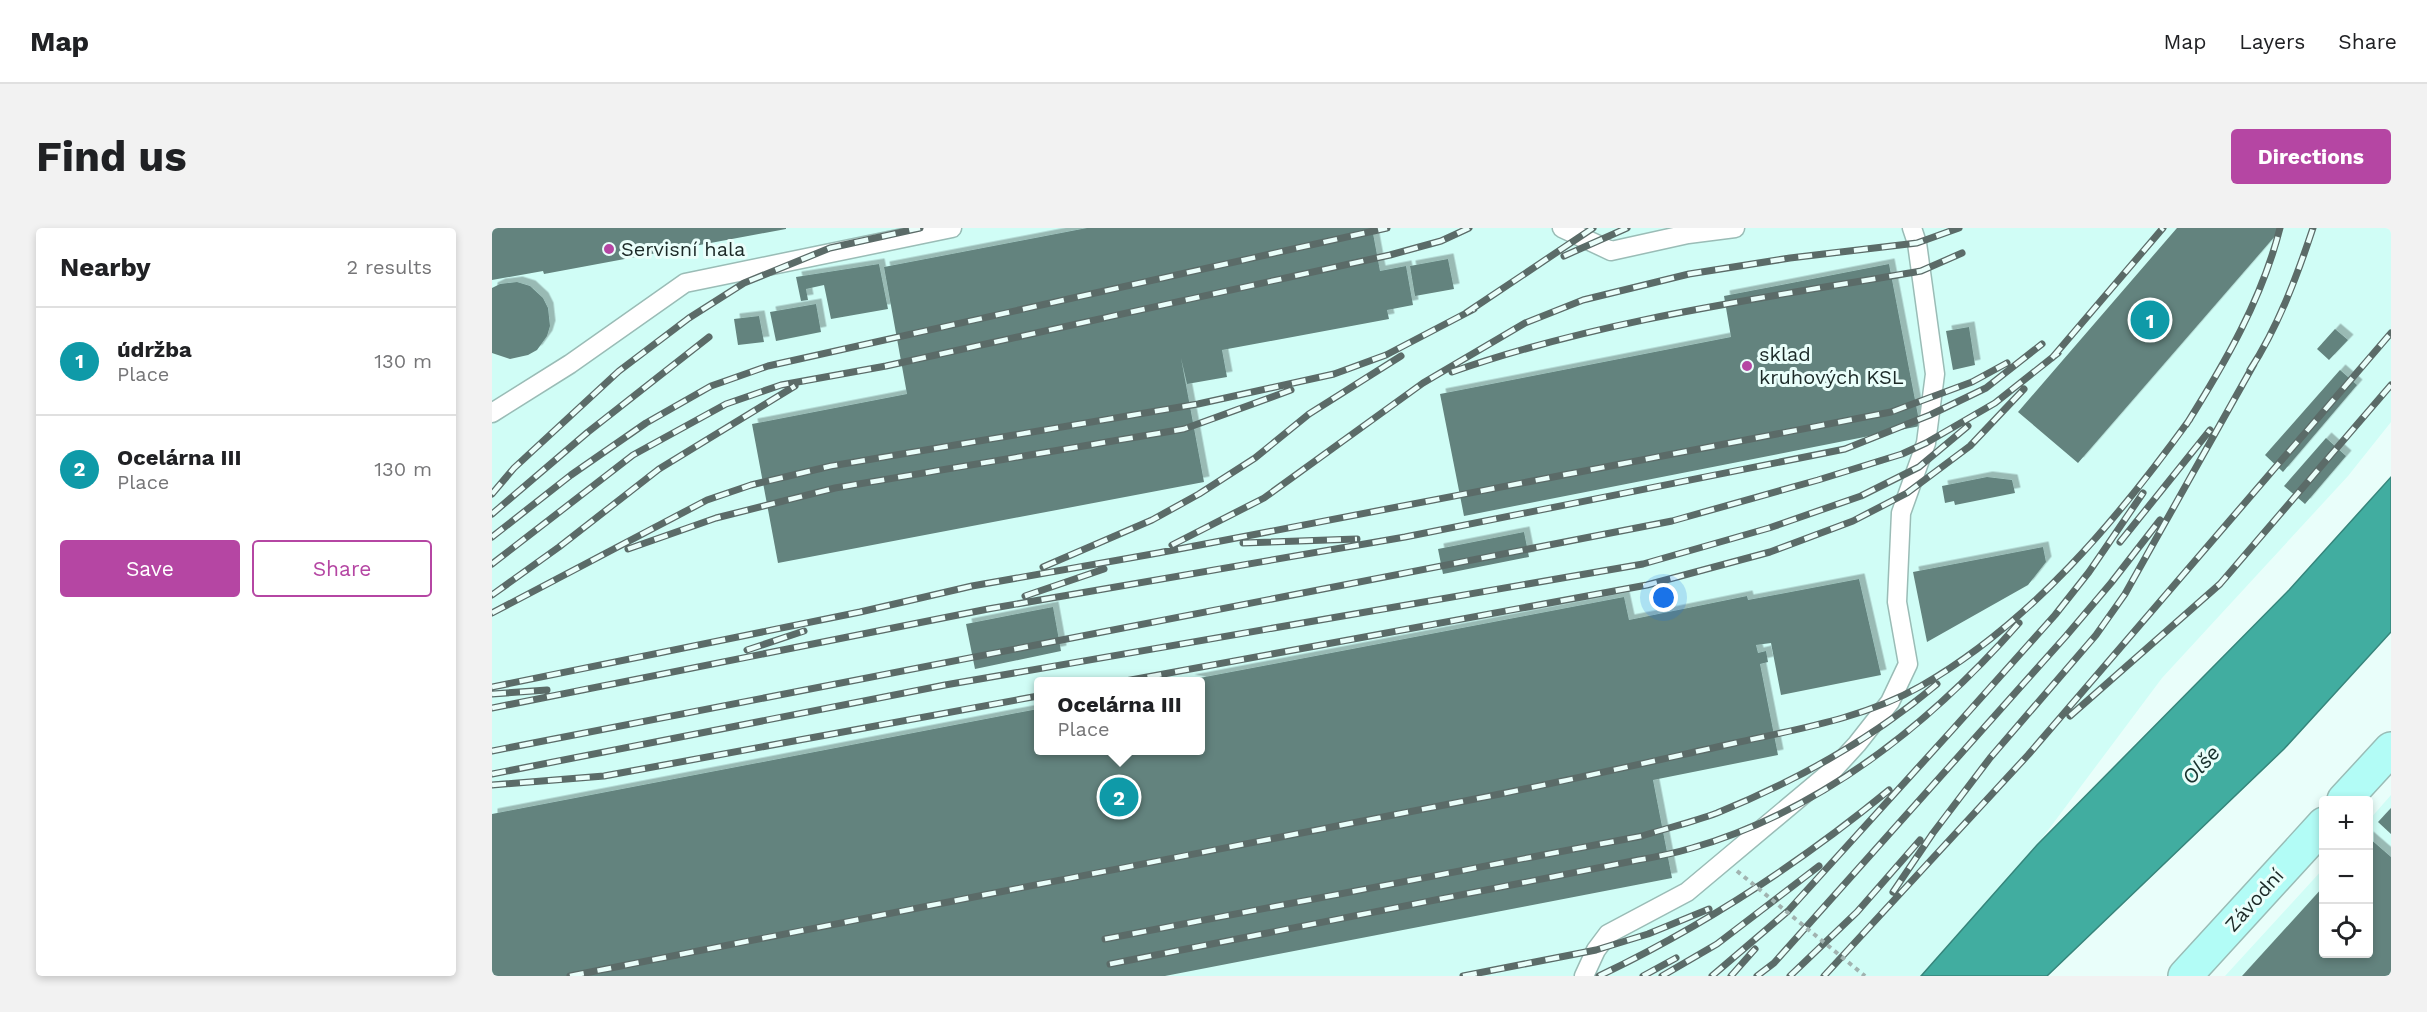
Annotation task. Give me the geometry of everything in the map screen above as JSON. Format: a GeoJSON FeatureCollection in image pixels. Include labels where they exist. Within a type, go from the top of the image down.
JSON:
{"type":"FeatureCollection","features":[{"type":"Feature","properties":{"kind":"street"},"geometry":{"type":"LineString","coordinates":[[2349,796],[2391,749]]}},
{"type":"Feature","properties":{"kind":"street","name":"Závodní"},"geometry":{"type":"LineString","coordinates":[[2185,976],[2319,829]]}},
{"type":"Feature","properties":{"kind":"lane"},"geometry":{"type":"LineString","coordinates":[[492,413],[570,364],[685,283],[952,228]]}},
{"type":"Feature","properties":{"kind":"lane"},"geometry":{"type":"LineString","coordinates":[[1562,228],[1611,251],[1688,234],[1735,228]]}},
{"type":"Feature","properties":{"kind":"lane"},"geometry":{"type":"LineString","coordinates":[[1584,976],[1596,950],[1608,933],[1688,892],[1835,768],[1890,702],[1908,664],[1897,602],[1901,513],[1926,443],[1935,374],[1917,243],[1912,228]]}},
{"type":"Feature","properties":{"kind":"path"},"geometry":{"type":"LineString","coordinates":[[1737,871],[1865,976]]}},
{"type":"Feature","properties":{"kind":"shaded area"},"geometry":{"type":"Polygon","coordinates":[[[492,228],[2391,228],[2391,422],[2348,476],[2162,678],[2037,845],[1921,976],[492,976],[492,228]]]}},
{"type":"Feature","properties":{"kind":"shaded area"},"geometry":{"type":"Polygon","coordinates":[[[2391,795],[2391,976],[2225,976],[2319,873],[2319,958],[2373,958],[2373,815],[2391,795]]]}},
{"type":"Feature","properties":{"kind":"water","name":"Olše"},"geometry":{"type":"Polygon","coordinates":[[[2391,477],[2391,632],[2284,749],[2047,976],[1921,976],[2037,845],[2289,590],[2391,477]]]}},
{"type":"Feature","properties":{"kind":"building","name":"Servisní hala"},"geometry":{"type":"Polygon","coordinates":[[[492,228],[786,229],[544,274],[543,271],[492,280],[492,228]]]}},
{"type":"Feature","properties":{"kind":"building"},"geometry":{"type":"Polygon","coordinates":[[[1087,228],[1372,228],[1380,271],[1406,266],[1413,305],[1387,310],[1389,319],[1222,350],[1227,377],[1187,384],[1181,358],[1204,482],[778,563],[752,424],[907,394],[884,267],[1087,228]]]}},
{"type":"Feature","properties":{"kind":"building"},"geometry":{"type":"Polygon","coordinates":[[[2177,228],[2282,228],[2078,463],[2018,412],[2177,228]]]}},
{"type":"Feature","properties":{"kind":"building"},"geometry":{"type":"Polygon","coordinates":[[[1448,259],[1454,289],[1415,296],[1410,266],[1448,259]]]}},
{"type":"Feature","properties":{"kind":"building"},"geometry":{"type":"Polygon","coordinates":[[[879,264],[888,309],[831,319],[824,285],[806,289],[808,300],[801,301],[796,277],[879,264]]]}},
{"type":"Feature","properties":{"kind":"building","name":"sklad kruhových KSL"},"geometry":{"type":"Polygon","coordinates":[[[1889,264],[1920,426],[1464,516],[1440,394],[1731,337],[1724,296],[1889,264]]]}},
{"type":"Feature","properties":{"kind":"building"},"geometry":{"type":"Polygon","coordinates":[[[517,282],[530,286],[543,298],[548,308],[550,326],[547,336],[537,350],[528,355],[510,359],[492,353],[492,288],[500,284],[517,282]]]}},
{"type":"Feature","properties":{"kind":"building"},"geometry":{"type":"Polygon","coordinates":[[[816,304],[821,332],[776,341],[770,312],[816,304]]]}},
{"type":"Feature","properties":{"kind":"building"},"geometry":{"type":"Polygon","coordinates":[[[759,316],[764,342],[738,345],[734,319],[759,316]]]}},
{"type":"Feature","properties":{"kind":"building"},"geometry":{"type":"Polygon","coordinates":[[[1969,327],[1975,365],[1953,370],[1946,331],[1969,327]]]}},
{"type":"Feature","properties":{"kind":"building"},"geometry":{"type":"Polygon","coordinates":[[[2335,329],[2348,340],[2329,360],[2317,349],[2335,329]]]}},
{"type":"Feature","properties":{"kind":"building"},"geometry":{"type":"Polygon","coordinates":[[[2340,370],[2357,385],[2283,472],[2265,455],[2340,370]]]}},
{"type":"Feature","properties":{"kind":"building"},"geometry":{"type":"Polygon","coordinates":[[[2326,438],[2346,456],[2305,504],[2284,486],[2326,438]]]}},
{"type":"Feature","properties":{"kind":"building"},"geometry":{"type":"Polygon","coordinates":[[[1987,477],[2012,480],[2015,493],[1955,505],[1954,501],[1945,503],[1942,486],[1987,477]]]}},
{"type":"Feature","properties":{"kind":"building"},"geometry":{"type":"Polygon","coordinates":[[[1524,532],[1529,557],[1443,574],[1438,549],[1524,532]]]}},
{"type":"Feature","properties":{"kind":"building"},"geometry":{"type":"Polygon","coordinates":[[[2043,547],[2046,562],[2028,585],[1927,642],[1913,572],[2043,547]]]}},
{"type":"Feature","properties":{"kind":"building"},"geometry":{"type":"Polygon","coordinates":[[[1859,579],[1881,675],[1781,695],[1771,643],[1756,645],[1758,653],[1766,651],[1768,662],[1760,664],[1778,755],[1653,780],[1672,878],[1165,976],[492,976],[492,814],[1034,710],[1034,755],[1205,755],[1205,677],[1624,597],[1629,620],[1747,596],[1748,600],[1859,579]]]}},
{"type":"Feature","properties":{"kind":"building"},"geometry":{"type":"Polygon","coordinates":[[[1053,607],[1061,651],[975,669],[966,624],[1053,607]]]}},
{"type":"Feature","properties":{"kind":"building"},"geometry":{"type":"Polygon","coordinates":[[[2391,808],[2391,834],[2378,822],[2391,808]]]}},
{"type":"Feature","properties":{"kind":"building"},"geometry":{"type":"Polygon","coordinates":[[[2373,841],[2391,857],[2391,976],[2242,976],[2319,891],[2319,958],[2373,958],[2373,841]]]}},
{"type":"Feature","properties":{"kind":"railway"},"geometry":{"type":"LineString","coordinates":[[492,494],[514,468],[619,371],[689,318],[744,283],[830,248],[920,228]]}},
{"type":"Feature","properties":{"kind":"railway"},"geometry":{"type":"LineString","coordinates":[[492,537],[571,475],[646,423],[711,386],[768,366],[1387,228]]}},
{"type":"Feature","properties":{"kind":"railway"},"geometry":{"type":"LineString","coordinates":[[492,564],[633,455],[726,404],[781,385],[886,366],[1390,255],[1441,241],[1469,228]]}},
{"type":"Feature","properties":{"kind":"railway"},"geometry":{"type":"LineString","coordinates":[[1466,313],[1593,228]]}},
{"type":"Feature","properties":{"kind":"railway"},"geometry":{"type":"LineString","coordinates":[[1564,256],[1627,228]]}},
{"type":"Feature","properties":{"kind":"railway"},"geometry":{"type":"LineString","coordinates":[[1172,545],[1264,498],[1423,383],[1525,323],[1583,300],[1689,274],[1790,258],[1917,243],[1959,228]]}},
{"type":"Feature","properties":{"kind":"railway"},"geometry":{"type":"LineString","coordinates":[[2052,358],[2163,228]]}},
{"type":"Feature","properties":{"kind":"railway"},"geometry":{"type":"LineString","coordinates":[[2186,425],[2215,378],[2253,305],[2280,228]]}},
{"type":"Feature","properties":{"kind":"railway"},"geometry":{"type":"LineString","coordinates":[[2250,370],[2286,301],[2313,228]]}},
{"type":"Feature","properties":{"kind":"railway"},"geometry":{"type":"LineString","coordinates":[[1452,372],[1509,354],[1625,324],[1743,301],[1921,271],[1962,253]]}},
{"type":"Feature","properties":{"kind":"railway"},"geometry":{"type":"LineString","coordinates":[[492,613],[707,500],[751,485],[831,466],[1198,404],[1334,374],[1386,355],[1474,309]]}},
{"type":"Feature","properties":{"kind":"railway"},"geometry":{"type":"LineString","coordinates":[[1824,976],[2028,755],[2391,333]]}},
{"type":"Feature","properties":{"kind":"railway"},"geometry":{"type":"LineString","coordinates":[[492,514],[588,432],[709,337]]}},
{"type":"Feature","properties":{"kind":"railway"},"geometry":{"type":"LineString","coordinates":[[492,708],[988,609],[1405,537],[1845,449],[1930,415],[1986,388],[2042,344]]}},
{"type":"Feature","properties":{"kind":"railway"},"geometry":{"type":"LineString","coordinates":[[492,751],[1672,521],[1902,454],[1926,443],[1995,403],[2058,353]]}},
{"type":"Feature","properties":{"kind":"railway"},"geometry":{"type":"LineString","coordinates":[[1043,567],[1152,520],[1199,494],[1255,458],[1309,414],[1401,356]]}},
{"type":"Feature","properties":{"kind":"railway"},"geometry":{"type":"LineString","coordinates":[[492,687],[860,612],[972,586],[1158,553],[1891,412],[1972,382],[2007,363]]}},
{"type":"Feature","properties":{"kind":"railway"},"geometry":{"type":"LineString","coordinates":[[1893,892],[1933,833],[1990,758],[2096,635],[2125,594],[2254,364]]}},
{"type":"Feature","properties":{"kind":"railway"},"geometry":{"type":"LineString","coordinates":[[2070,716],[2220,584],[2391,385]]}},
{"type":"Feature","properties":{"kind":"railway"},"geometry":{"type":"LineString","coordinates":[[492,595],[559,547],[659,469],[795,386]]}},
{"type":"Feature","properties":{"kind":"railway"},"geometry":{"type":"LineString","coordinates":[[1147,677],[1647,585],[1770,552],[1853,521],[1907,493],[1970,446],[2024,389]]}},
{"type":"Feature","properties":{"kind":"railway"},"geometry":{"type":"LineString","coordinates":[[628,549],[716,518],[835,488],[1184,429],[1291,390]]}},
{"type":"Feature","properties":{"kind":"railway"},"geometry":{"type":"LineString","coordinates":[[570,976],[1508,792],[1783,733],[1854,714],[1900,697],[1921,686],[1961,661],[1999,632],[2069,567],[2102,531],[2190,419]]}},
{"type":"Feature","properties":{"kind":"railway"},"geometry":{"type":"LineString","coordinates":[[492,774],[945,685],[1643,564],[1769,528],[1861,496],[1919,467],[1968,426]]}},
{"type":"Feature","properties":{"kind":"railway"},"geometry":{"type":"LineString","coordinates":[[2120,542],[2210,430]]}},
{"type":"Feature","properties":{"kind":"railway"},"geometry":{"type":"LineString","coordinates":[[1712,976],[1788,911],[2055,615],[2089,572],[2143,493]]}},
{"type":"Feature","properties":{"kind":"railway"},"geometry":{"type":"LineString","coordinates":[[1757,976],[1774,963],[2066,636],[2160,520]]}},
{"type":"Feature","properties":{"kind":"railway"},"geometry":{"type":"LineString","coordinates":[[1243,543],[1357,539]]}},
{"type":"Feature","properties":{"kind":"railway"},"geometry":{"type":"LineString","coordinates":[[1025,596],[1104,569]]}},
{"type":"Feature","properties":{"kind":"railway"},"geometry":{"type":"LineString","coordinates":[[1110,964],[1659,856],[1740,832],[1830,787],[1871,759],[1911,729],[1949,695],[2019,623]]}},
{"type":"Feature","properties":{"kind":"railway"},"geometry":{"type":"LineString","coordinates":[[747,650],[804,631]]}},
{"type":"Feature","properties":{"kind":"railway"},"geometry":{"type":"LineString","coordinates":[[1105,939],[1642,836],[1699,819],[1746,801],[1804,773],[1860,741],[1937,684]]}},
{"type":"Feature","properties":{"kind":"railway"},"geometry":{"type":"LineString","coordinates":[[492,694],[547,690]]}},
{"type":"Feature","properties":{"kind":"railway"},"geometry":{"type":"LineString","coordinates":[[492,785],[604,776],[1034,697]]}},
{"type":"Feature","properties":{"kind":"railway"},"geometry":{"type":"LineString","coordinates":[[1599,976],[1676,936],[1749,892],[1820,843],[1889,790]]}},
{"type":"Feature","properties":{"kind":"railway"},"geometry":{"type":"LineString","coordinates":[[1790,976],[1857,912],[1920,840]]}},
{"type":"Feature","properties":{"kind":"railway"},"geometry":{"type":"LineString","coordinates":[[1662,976],[1717,944],[1819,866]]}},
{"type":"Feature","properties":{"kind":"railway"},"geometry":{"type":"LineString","coordinates":[[1463,976],[1596,950],[1648,934],[1709,909]]}},
{"type":"Feature","properties":{"kind":"railway"},"geometry":{"type":"LineString","coordinates":[[1731,976],[1755,949]]}},
{"type":"Feature","properties":{"kind":"railway"},"geometry":{"type":"LineString","coordinates":[[1643,976],[1676,958]]}},
{"type":"Feature","properties":{"kind":"place","name":"Servisní hala"},"geometry":{"type":"Point","coordinates":[609,249]}},
{"type":"Feature","properties":{"kind":"place","name":"údržba"},"geometry":{"type":"Point","coordinates":[2150,320]}},
{"type":"Feature","properties":{"kind":"place","name":"sklad kruhových KSL"},"geometry":{"type":"Point","coordinates":[1747,366]}},
{"type":"Feature","properties":{"kind":"place","name":"Ocelárna III"},"geometry":{"type":"Point","coordinates":[1119,797]}}]}
